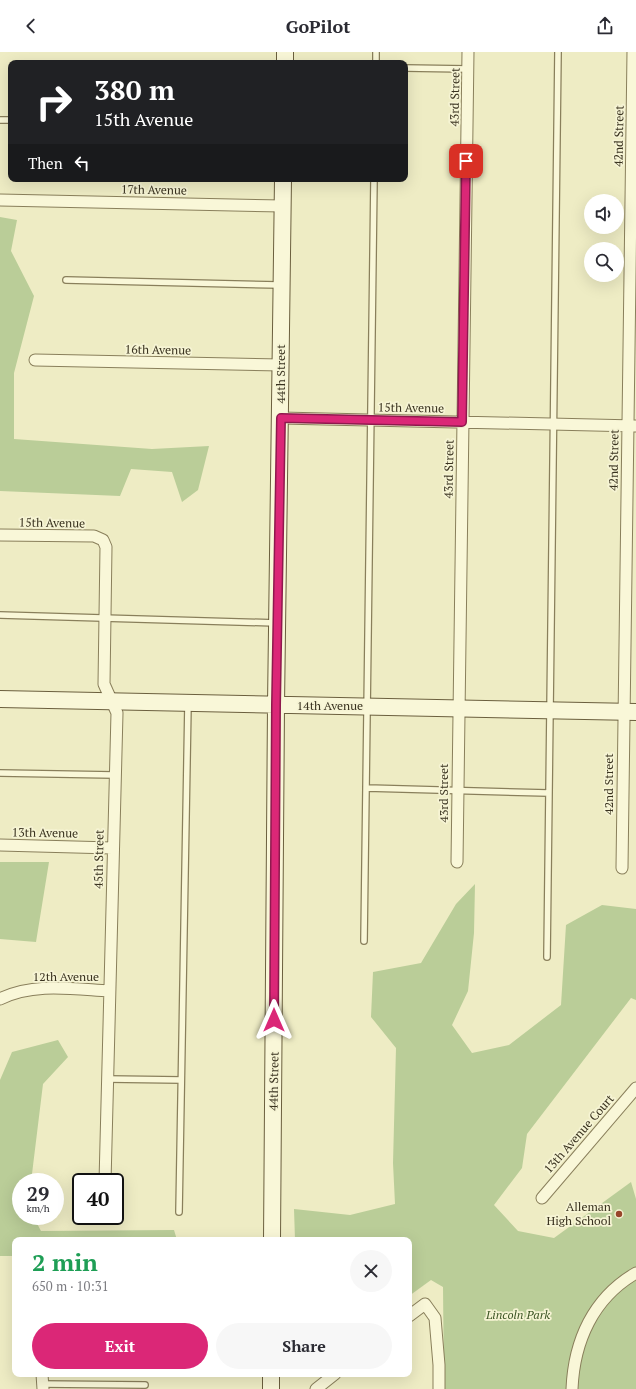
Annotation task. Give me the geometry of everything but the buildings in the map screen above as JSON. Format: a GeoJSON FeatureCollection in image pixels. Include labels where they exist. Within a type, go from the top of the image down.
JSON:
{"type":"FeatureCollection","features":[{"type":"Feature","properties":{"kind":"street","name":"43rd Street"},"geometry":{"type":"LineString","coordinates":[[458,862],[458,709],[468,52]]}},
{"type":"Feature","properties":{"kind":"street","name":"42nd Street"},"geometry":{"type":"LineString","coordinates":[[622,868],[629,712],[632,426],[633,52]]}},
{"type":"Feature","properties":{"kind":"street","name":"44th Street"},"geometry":{"type":"LineString","coordinates":[[272,1237],[276,705],[283,182]]}},
{"type":"Feature","properties":{"kind":"street","name":"17th Avenue"},"geometry":{"type":"LineString","coordinates":[[0,200],[283,206]]}},
{"type":"Feature","properties":{"kind":"street","name":"16th Avenue"},"geometry":{"type":"LineString","coordinates":[[35,360],[281,365]]}},
{"type":"Feature","properties":{"kind":"street","name":"15th Avenue"},"geometry":{"type":"LineString","coordinates":[[281,418],[632,426]]}},
{"type":"Feature","properties":{"kind":"street","name":"15th Avenue"},"geometry":{"type":"LineString","coordinates":[[0,535],[94,536],[103,540]]}},
{"type":"Feature","properties":{"kind":"street","name":"45th Street"},"geometry":{"type":"LineString","coordinates":[[103,540],[106,547],[104,684],[110,701],[117,713],[112,848],[105,1173]]}},
{"type":"Feature","properties":{"kind":"street","name":"14th Avenue"},"geometry":{"type":"LineString","coordinates":[[0,699],[458,709],[550,709],[629,712]]}},
{"type":"Feature","properties":{"kind":"street","name":"13th Avenue"},"geometry":{"type":"LineString","coordinates":[[0,845],[112,848]]}},
{"type":"Feature","properties":{"kind":"street","name":"12th Avenue"},"geometry":{"type":"LineString","coordinates":[[0,999],[18,992],[44,988],[109,991]]}},
{"type":"Feature","properties":{"kind":"street","name":"13th Avenue Court"},"geometry":{"type":"LineString","coordinates":[[542,1198],[636,1088]]}},
{"type":"Feature","properties":{"kind":"street"},"geometry":{"type":"LineString","coordinates":[[572,1389],[576,1357],[588,1321],[607,1295],[618,1284],[636,1273]]}},
{"type":"Feature","properties":{"kind":"street"},"geometry":{"type":"LineString","coordinates":[[412,1314],[425,1304],[435,1318],[439,1365],[439,1389]]}},
{"type":"Feature","properties":{"kind":"street"},"geometry":{"type":"LineString","coordinates":[[271,1377],[271,1389]]}},
{"type":"Feature","properties":{"kind":"street"},"geometry":{"type":"LineString","coordinates":[[316,1389],[331,1377]]}},
{"type":"Feature","properties":{"kind":"lane"},"geometry":{"type":"LineString","coordinates":[[547,957],[548,793],[555,424],[558,52]]}},
{"type":"Feature","properties":{"kind":"lane"},"geometry":{"type":"LineString","coordinates":[[408,68],[468,69]]}},
{"type":"Feature","properties":{"kind":"lane"},"geometry":{"type":"LineString","coordinates":[[364,941],[374,182]]}},
{"type":"Feature","properties":{"kind":"lane"},"geometry":{"type":"LineString","coordinates":[[66,280],[282,285]]}},
{"type":"Feature","properties":{"kind":"lane"},"geometry":{"type":"LineString","coordinates":[[0,615],[277,623]]}},
{"type":"Feature","properties":{"kind":"lane"},"geometry":{"type":"LineString","coordinates":[[179,1212],[188,704]]}},
{"type":"Feature","properties":{"kind":"lane"},"geometry":{"type":"LineString","coordinates":[[0,773],[114,775]]}},
{"type":"Feature","properties":{"kind":"lane"},"geometry":{"type":"LineString","coordinates":[[367,788],[548,793]]}},
{"type":"Feature","properties":{"kind":"lane"},"geometry":{"type":"LineString","coordinates":[[108,1079],[181,1080]]}},
{"type":"Feature","properties":{"kind":"lane"},"geometry":{"type":"LineString","coordinates":[[42,1382],[145,1385]]}},
{"type":"Feature","properties":{"kind":"green space"},"geometry":{"type":"Polygon","coordinates":[[[0,217],[17,220],[11,251],[34,296],[14,373],[14,439],[152,449],[209,446],[198,490],[182,502],[172,472],[131,469],[120,496],[0,491],[0,217]]]}},
{"type":"Feature","properties":{"kind":"green space"},"geometry":{"type":"Polygon","coordinates":[[[0,862],[49,862],[36,942],[0,939],[0,862]]]}},
{"type":"Feature","properties":{"kind":"green space","name":"Lincoln Park"},"geometry":{"type":"Polygon","coordinates":[[[475,884],[474,933],[468,991],[452,1025],[472,1053],[509,1045],[561,1005],[566,925],[602,905],[636,909],[636,1000],[631,998],[527,1134],[522,1168],[494,1205],[518,1231],[554,1238],[631,1182],[636,1199],[636,1389],[444,1389],[443,1287],[431,1280],[412,1294],[412,1237],[295,1237],[294,1209],[350,1215],[395,1204],[393,1163],[396,1048],[371,1017],[373,972],[421,963],[456,904],[475,884]]]}},
{"type":"Feature","properties":{"kind":"green space"},"geometry":{"type":"Polygon","coordinates":[[[58,1040],[68,1057],[43,1084],[32,1173],[12,1173],[12,1225],[38,1225],[41,1231],[174,1230],[176,1237],[12,1237],[12,1256],[0,1256],[0,1080],[12,1052],[58,1040]]]}},
{"type":"Feature","properties":{"kind":"place","name":"Alleman High School"},"geometry":{"type":"Point","coordinates":[619,1214]}},
{"type":"Feature","properties":{"kind":"route"},"geometry":{"type":"LineString","coordinates":[[274,1020],[277,607],[281,418],[462,422],[466,161]]}}]}
